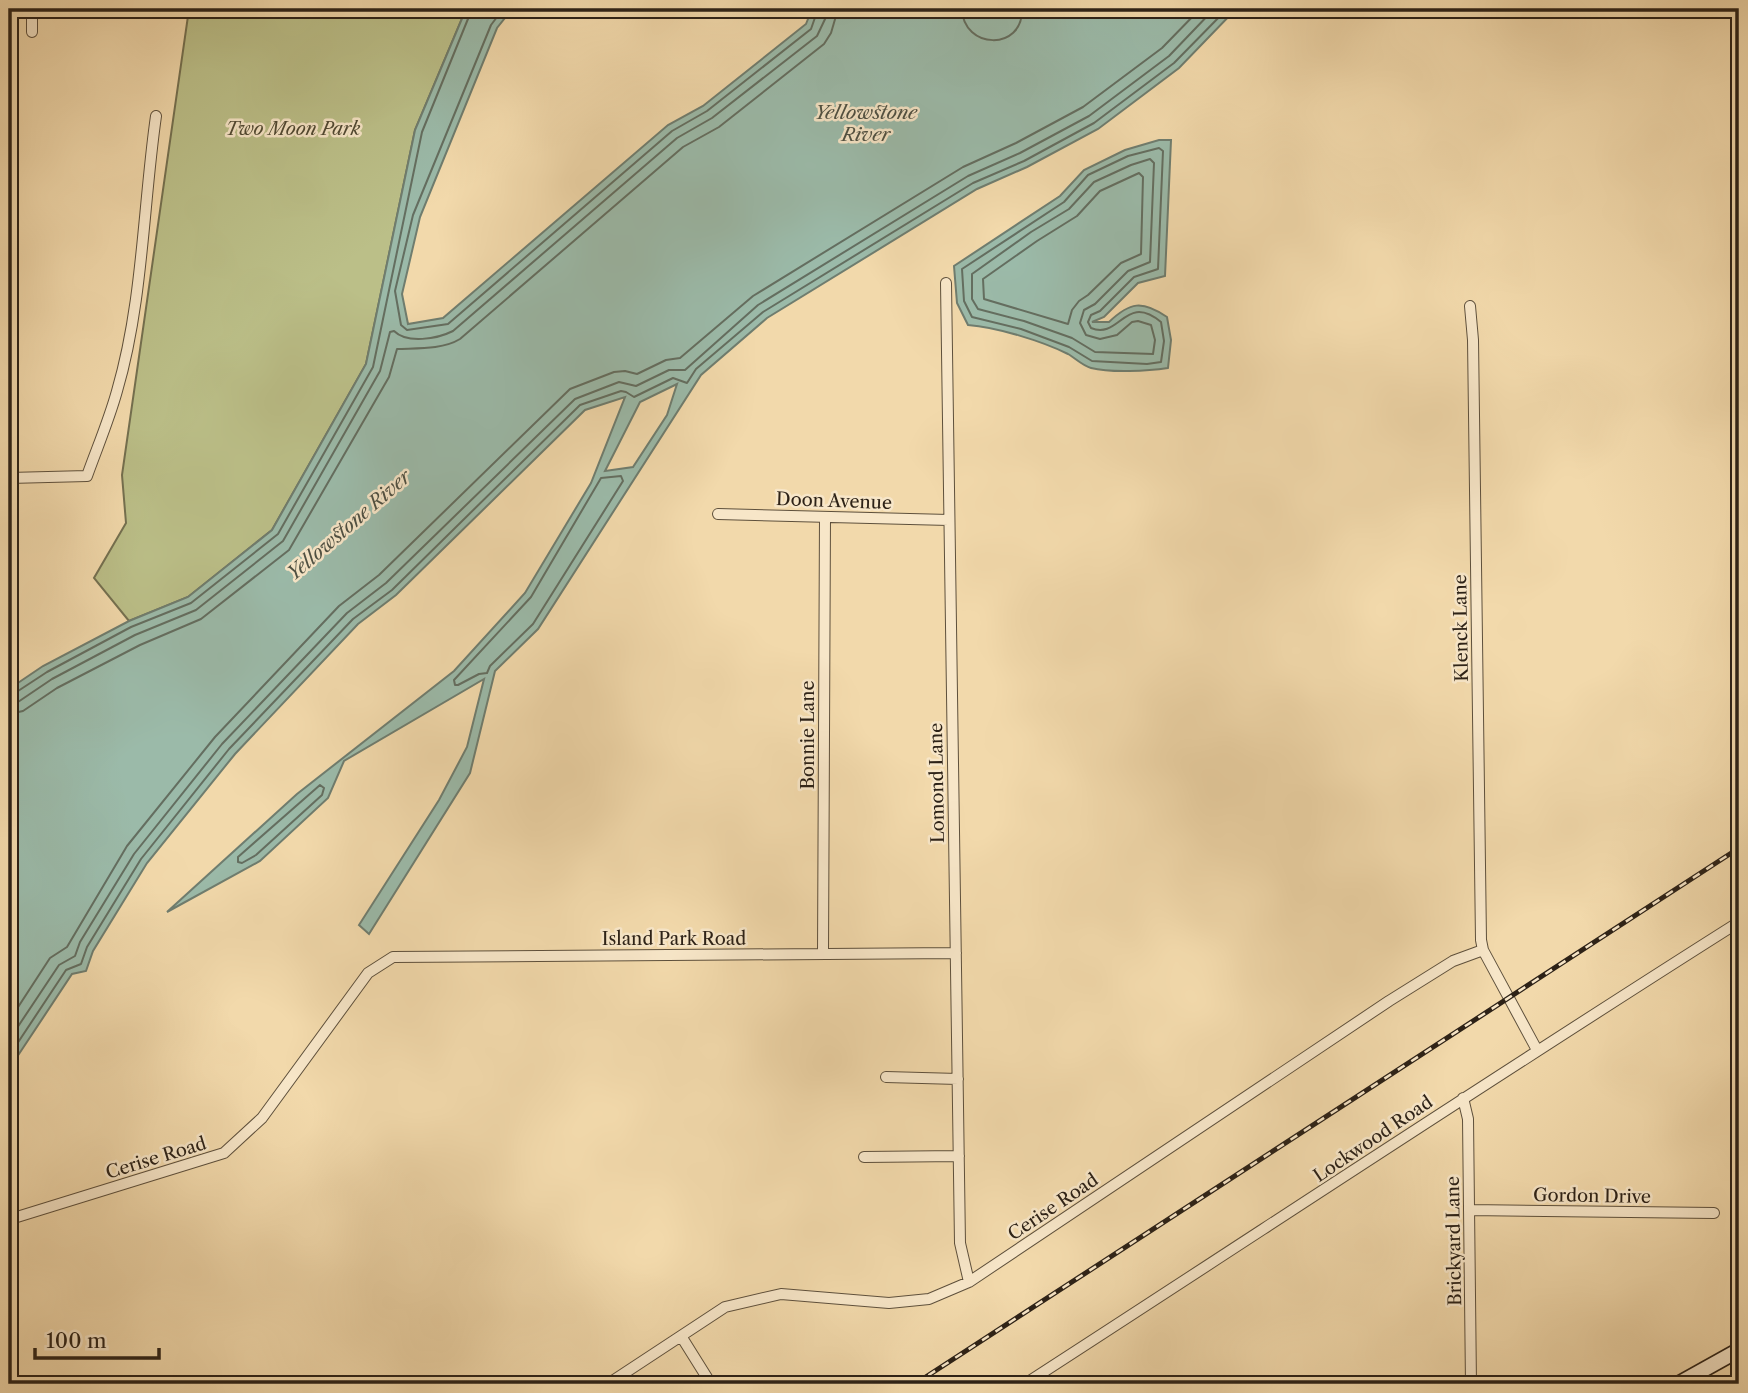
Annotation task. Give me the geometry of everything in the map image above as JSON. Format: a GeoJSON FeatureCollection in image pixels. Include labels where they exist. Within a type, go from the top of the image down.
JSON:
{"type":"FeatureCollection","features":[{"type":"Feature","properties":{"kind":"street"},"geometry":{"type":"LineString","coordinates":[[32,9],[32,33]]}},
{"type":"Feature","properties":{"kind":"street"},"geometry":{"type":"LineString","coordinates":[[9,478],[87,476],[117,390],[129,337],[156,116]]}},
{"type":"Feature","properties":{"kind":"street","name":"Lomond Lane"},"geometry":{"type":"LineString","coordinates":[[946,283],[960,1243],[969,1282]]}},
{"type":"Feature","properties":{"kind":"street","name":"Klenck Lane"},"geometry":{"type":"LineString","coordinates":[[1470,306],[1473,340],[1483,950]]}},
{"type":"Feature","properties":{"kind":"street","name":"Doon Avenue"},"geometry":{"type":"LineString","coordinates":[[718,514],[949,520]]}},
{"type":"Feature","properties":{"kind":"street","name":"Bonnie Lane"},"geometry":{"type":"LineString","coordinates":[[822,953],[825,517]]}},
{"type":"Feature","properties":{"kind":"street","name":"Lockwood Road"},"geometry":{"type":"LineString","coordinates":[[1025,1384],[1380,1155],[1537,1050],[1739,922]]}},
{"type":"Feature","properties":{"kind":"street"},"geometry":{"type":"LineString","coordinates":[[1483,950],[1537,1050]]}},
{"type":"Feature","properties":{"kind":"street","name":"Cerise Road"},"geometry":{"type":"LineString","coordinates":[[608,1384],[725,1307],[781,1294],[889,1303],[929,1299],[969,1282],[1389,1001],[1453,961],[1483,950]]}},
{"type":"Feature","properties":{"kind":"street","name":"Island Park Road"},"geometry":{"type":"LineString","coordinates":[[393,957],[956,953]]}},
{"type":"Feature","properties":{"kind":"street","name":"Cerise Road"},"geometry":{"type":"LineString","coordinates":[[9,1222],[17,1217],[225,1153],[262,1118],[368,973],[393,957]]}},
{"type":"Feature","properties":{"kind":"street"},"geometry":{"type":"LineString","coordinates":[[886,1077],[958,1079]]}},
{"type":"Feature","properties":{"kind":"street","name":"Brickyard Lane"},"geometry":{"type":"LineString","coordinates":[[1463,1098],[1468,1119],[1471,1384]]}},
{"type":"Feature","properties":{"kind":"street"},"geometry":{"type":"LineString","coordinates":[[864,1157],[959,1156]]}},
{"type":"Feature","properties":{"kind":"street","name":"Gordon Drive"},"geometry":{"type":"LineString","coordinates":[[1469,1210],[1714,1213]]}},
{"type":"Feature","properties":{"kind":"street"},"geometry":{"type":"LineString","coordinates":[[681,1336],[711,1384]]}},
{"type":"Feature","properties":{"kind":"street"},"geometry":{"type":"LineString","coordinates":[[1678,1384],[1739,1350]]}},
{"type":"Feature","properties":{"kind":"green space","name":"Two Moon Park"},"geometry":{"type":"Polygon","coordinates":[[[189,9],[466,9],[415,130],[366,364],[272,530],[188,597],[129,621],[94,578],[126,523],[122,475],[189,9]]]}},
{"type":"Feature","properties":{"kind":"water","name":"Yellowstone River"},"geometry":{"type":"Polygon","coordinates":[[[466,9],[512,9],[497,28],[420,217],[402,294],[408,324],[443,318],[668,125],[703,106],[806,24],[812,9],[974,9],[997,16],[994,9],[1236,9],[1179,68],[1098,129],[1027,167],[977,189],[767,318],[701,375],[538,629],[495,671],[470,773],[369,934],[359,925],[439,800],[467,747],[484,679],[344,761],[328,798],[260,861],[167,912],[297,794],[454,671],[525,593],[591,483],[625,397],[585,410],[396,595],[358,624],[235,754],[147,863],[93,951],[86,971],[72,974],[9,1069],[9,689],[43,666],[129,621],[188,597],[272,530],[366,364],[415,130],[466,9]],[[677,384],[640,402],[605,471],[633,467],[667,415],[677,384]]]}},
{"type":"Feature","properties":{"kind":"water"},"geometry":{"type":"Polygon","coordinates":[[[1159,140],[1171,140],[1165,276],[1138,283],[1104,317],[1092,322],[1109,322],[1123,310],[1136,306],[1150,308],[1167,317],[1171,340],[1168,368],[1109,371],[1091,368],[1068,354],[1032,340],[968,325],[957,303],[954,266],[1060,196],[1084,170],[1125,150],[1159,140]]]}},
{"type":"Feature","properties":{"kind":"railway"},"geometry":{"type":"LineString","coordinates":[[915,1384],[1739,848]]}}]}
